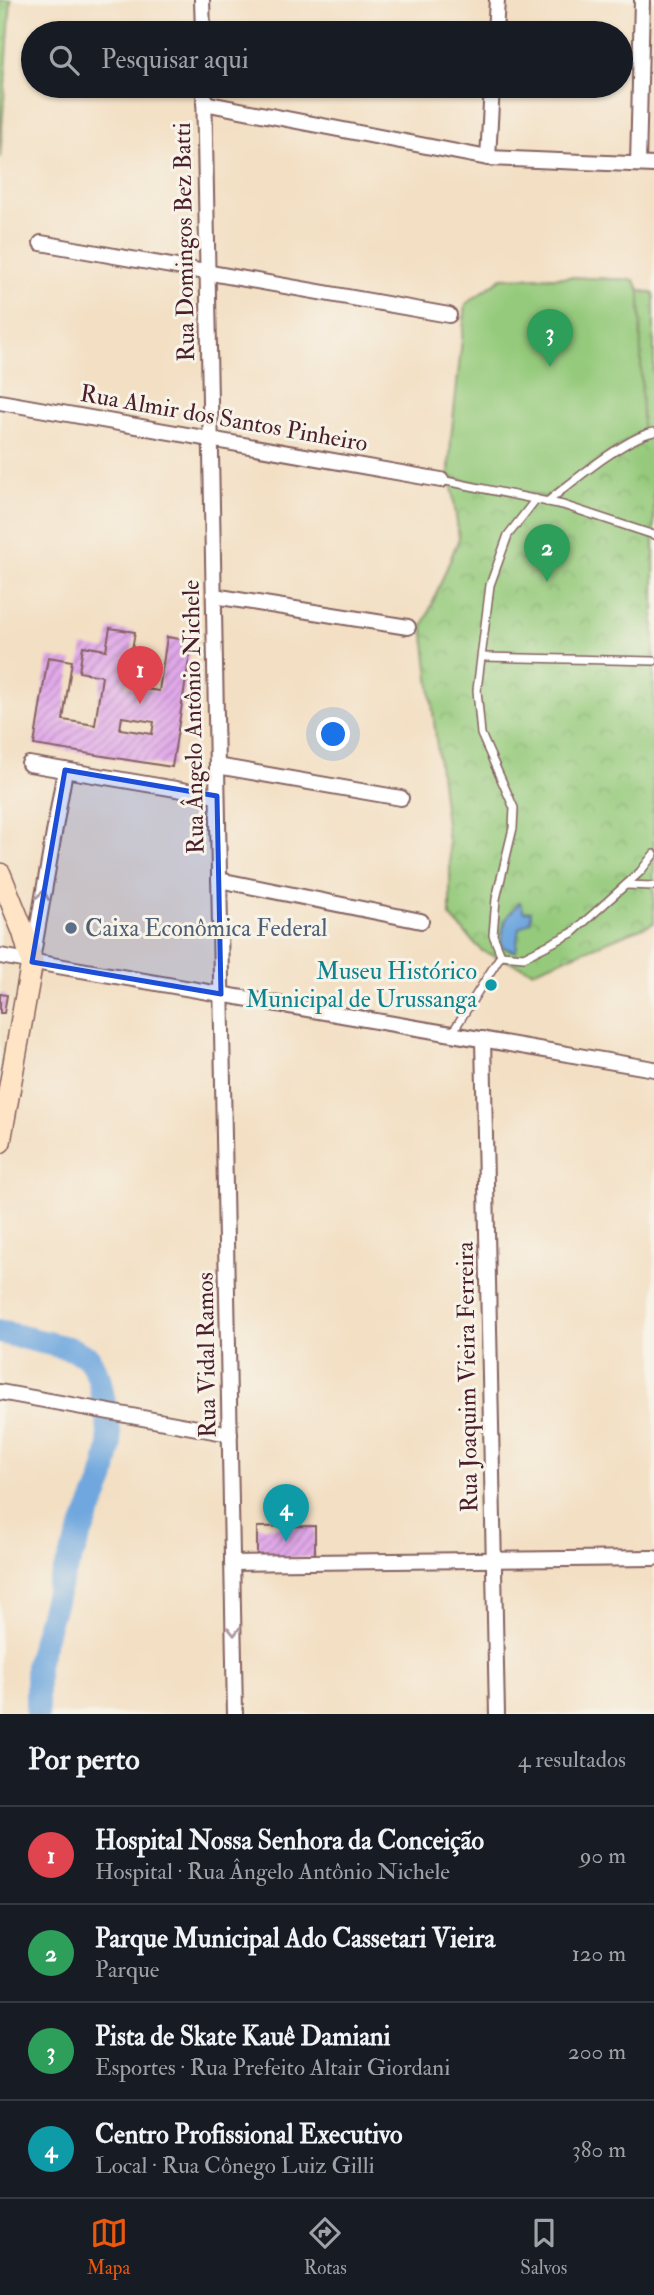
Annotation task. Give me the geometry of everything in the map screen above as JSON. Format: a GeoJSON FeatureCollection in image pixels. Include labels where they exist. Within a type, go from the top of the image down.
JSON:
{"type":"FeatureCollection","features":[{"type":"Feature","properties":{"kind":"street"},"geometry":{"type":"LineString","coordinates":[[202,0],[203,21]]}},
{"type":"Feature","properties":{"kind":"street"},"geometry":{"type":"LineString","coordinates":[[495,21],[496,0]]}},
{"type":"Feature","properties":{"kind":"street"},"geometry":{"type":"LineString","coordinates":[[638,164],[642,0]]}},
{"type":"Feature","properties":{"kind":"street","name":"Rua Domingos Bez Batti"},"geometry":{"type":"LineString","coordinates":[[204,98],[211,439]]}},
{"type":"Feature","properties":{"kind":"street"},"geometry":{"type":"LineString","coordinates":[[488,158],[491,98]]}},
{"type":"Feature","properties":{"kind":"street"},"geometry":{"type":"LineString","coordinates":[[204,103],[488,158],[654,164]]}},
{"type":"Feature","properties":{"kind":"street"},"geometry":{"type":"LineString","coordinates":[[41,243],[449,315]]}},
{"type":"Feature","properties":{"kind":"street","name":"Rua Almir dos Santos Pinheiro"},"geometry":{"type":"LineString","coordinates":[[0,402],[441,480]]}},
{"type":"Feature","properties":{"kind":"street","name":"Rua Ângelo Antônio Nichele"},"geometry":{"type":"LineString","coordinates":[[211,439],[221,995]]}},
{"type":"Feature","properties":{"kind":"street"},"geometry":{"type":"LineString","coordinates":[[214,596],[408,627]]}},
{"type":"Feature","properties":{"kind":"street"},"geometry":{"type":"LineString","coordinates":[[29,764],[217,796]]}},
{"type":"Feature","properties":{"kind":"street"},"geometry":{"type":"LineString","coordinates":[[217,766],[401,798]]}},
{"type":"Feature","properties":{"kind":"street"},"geometry":{"type":"LineString","coordinates":[[0,1142],[65,770]]}},
{"type":"Feature","properties":{"kind":"street"},"geometry":{"type":"LineString","coordinates":[[0,874],[23,931],[32,962]]}},
{"type":"Feature","properties":{"kind":"street"},"geometry":{"type":"LineString","coordinates":[[219,880],[421,920]]}},
{"type":"Feature","properties":{"kind":"street"},"geometry":{"type":"LineString","coordinates":[[0,956],[654,1069]]}},
{"type":"Feature","properties":{"kind":"street","name":"Rua Vidal Ramos"},"geometry":{"type":"LineString","coordinates":[[221,995],[235,1714]]}},
{"type":"Feature","properties":{"kind":"street","name":"Rua Joaquim Vieira Ferreira"},"geometry":{"type":"LineString","coordinates":[[483,1039],[497,1714]]}},
{"type":"Feature","properties":{"kind":"street"},"geometry":{"type":"LineString","coordinates":[[0,1392],[230,1434]]}},
{"type":"Feature","properties":{"kind":"street"},"geometry":{"type":"LineString","coordinates":[[232,1563],[654,1558]]}},
{"type":"Feature","properties":{"kind":"lane"},"geometry":{"type":"LineString","coordinates":[[548,502],[586,470],[639,437],[654,432]]}},
{"type":"Feature","properties":{"kind":"lane"},"geometry":{"type":"LineString","coordinates":[[441,480],[548,502],[654,535]]}},
{"type":"Feature","properties":{"kind":"lane"},"geometry":{"type":"LineString","coordinates":[[501,955],[493,935],[496,899],[513,828],[514,808],[481,734],[477,690],[490,584],[508,535],[536,499]]}},
{"type":"Feature","properties":{"kind":"lane"},"geometry":{"type":"LineString","coordinates":[[483,656],[654,661]]}},
{"type":"Feature","properties":{"kind":"lane"},"geometry":{"type":"LineString","coordinates":[[501,955],[524,957],[572,933],[626,885],[654,854]]}},
{"type":"Feature","properties":{"kind":"lane"},"geometry":{"type":"LineString","coordinates":[[626,885],[654,886]]}},
{"type":"Feature","properties":{"kind":"lane"},"geometry":{"type":"LineString","coordinates":[[451,1033],[501,955]]}},
{"type":"Feature","properties":{"kind":"highlighted area"},"geometry":{"type":"Polygon","coordinates":[[[65,770],[217,796],[221,994],[32,962],[65,770]]]}},
{"type":"Feature","properties":{"kind":"green space"},"geometry":{"type":"Polygon","coordinates":[[[0,0],[11,0],[0,158],[0,0]]]}},
{"type":"Feature","properties":{"kind":"green space"},"geometry":{"type":"Polygon","coordinates":[[[502,278],[634,280],[640,290],[654,294],[654,923],[533,971],[482,951],[450,916],[450,859],[423,626],[459,538],[449,466],[466,304],[502,278]]]}},
{"type":"Feature","properties":{"kind":"green space"},"geometry":{"type":"Polygon","coordinates":[[[502,278],[634,280],[640,291],[642,430],[546,497],[449,477],[466,304],[502,278]]]}},
{"type":"Feature","properties":{"kind":"water"},"geometry":{"type":"Polygon","coordinates":[[[520,902],[524,912],[531,911],[531,921],[519,928],[516,952],[501,946],[505,921],[520,902]]]}},
{"type":"Feature","properties":{"kind":"building"},"geometry":{"type":"Polygon","coordinates":[[[110,628],[135,632],[126,686],[159,691],[167,637],[192,641],[172,767],[34,745],[48,657],[72,661],[63,720],[95,725],[102,676],[79,672],[83,646],[106,650],[110,628]],[[122,717],[120,729],[152,734],[154,722],[122,717]]]}},
{"type":"Feature","properties":{"kind":"building"},"geometry":{"type":"Polygon","coordinates":[[[0,994],[7,995],[4,1013],[0,1013],[0,994]]]}},
{"type":"Feature","properties":{"kind":"building"},"geometry":{"type":"Polygon","coordinates":[[[315,1526],[315,1557],[257,1558],[257,1527],[315,1526]]]}},
{"type":"Feature","properties":{"kind":"waterway"},"geometry":{"type":"LineString","coordinates":[[0,1332],[72,1349],[89,1358],[99,1378],[108,1422],[110,1446],[103,1480],[60,1583],[37,1663],[37,1714]]}},
{"type":"Feature","properties":{"kind":"place","name":"Pista de Skate Kauê Damiani"},"geometry":{"type":"Point","coordinates":[550,367]}},
{"type":"Feature","properties":{"kind":"place","name":"Parque Municipal Ado Cassetari Vieira"},"geometry":{"type":"Point","coordinates":[547,582]}},
{"type":"Feature","properties":{"kind":"place","name":"Hospital Nossa Senhora da Conceição"},"geometry":{"type":"Point","coordinates":[140,704]}},
{"type":"Feature","properties":{"kind":"place","name":"Caixa Econômica Federal"},"geometry":{"type":"Point","coordinates":[71,928]}},
{"type":"Feature","properties":{"kind":"place","name":"Museu Histórico Municipal de Urussanga"},"geometry":{"type":"Point","coordinates":[491,985]}},
{"type":"Feature","properties":{"kind":"place","name":"Centro Profissional Executivo"},"geometry":{"type":"Point","coordinates":[286,1542]}}]}
